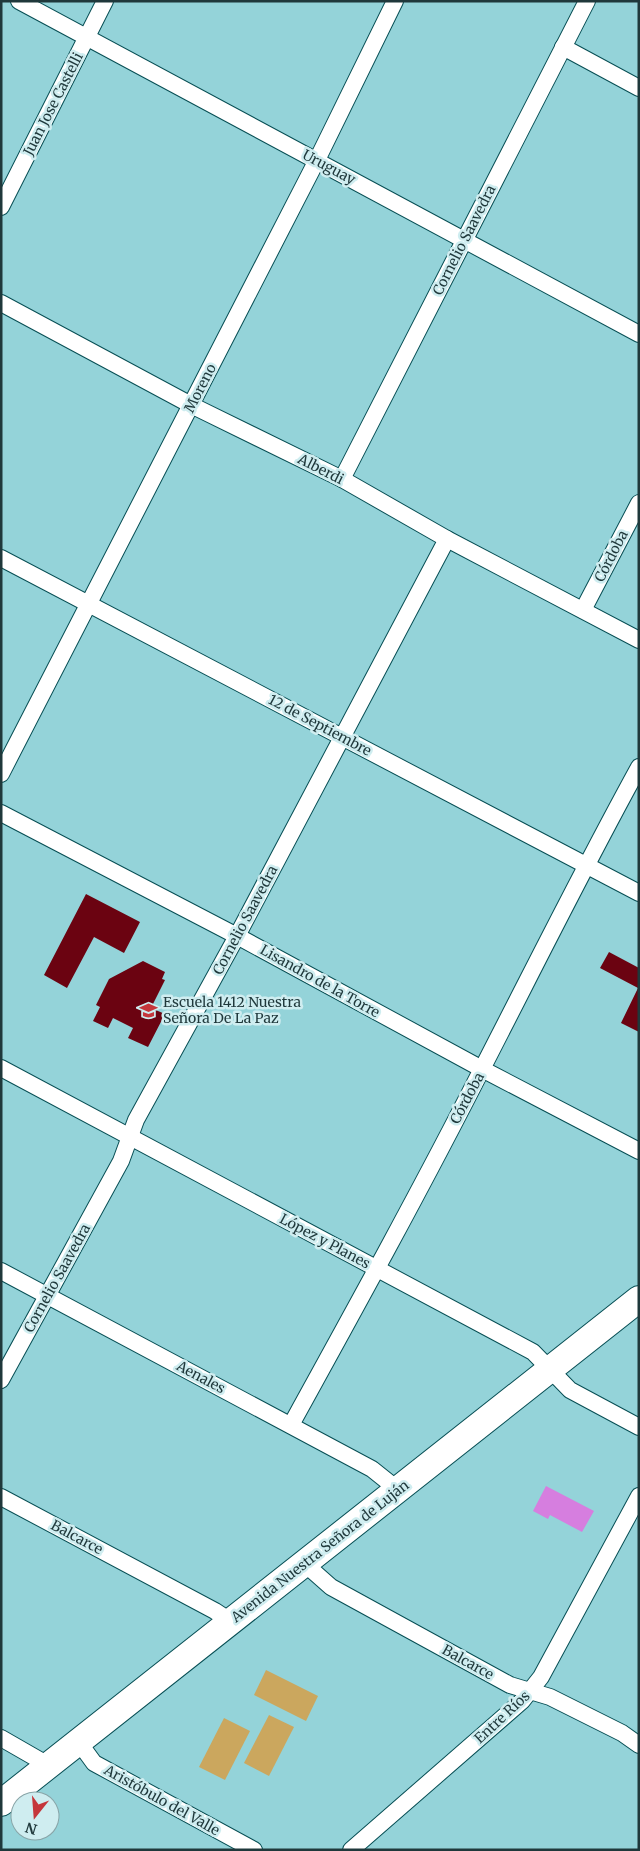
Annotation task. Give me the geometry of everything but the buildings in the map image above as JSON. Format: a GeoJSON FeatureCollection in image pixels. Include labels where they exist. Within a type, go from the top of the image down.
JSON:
{"type":"FeatureCollection","features":[{"type":"Feature","properties":{"kind":"main road","name":"Avenida Nuestra Señora de Luján"},"geometry":{"type":"LineString","coordinates":[[1,1803],[639,1299]]}},
{"type":"Feature","properties":{"kind":"street","name":"Uruguay"},"geometry":{"type":"LineString","coordinates":[[19,1],[639,334]]}},
{"type":"Feature","properties":{"kind":"street","name":"Juan Jose Castelli"},"geometry":{"type":"LineString","coordinates":[[1,207],[105,1]]}},
{"type":"Feature","properties":{"kind":"street","name":"Moreno"},"geometry":{"type":"LineString","coordinates":[[1,774],[317,160],[395,1]]}},
{"type":"Feature","properties":{"kind":"street","name":"Cornelio Saavedra"},"geometry":{"type":"LineString","coordinates":[[342,479],[587,1]]}},
{"type":"Feature","properties":{"kind":"street"},"geometry":{"type":"LineString","coordinates":[[563,47],[639,88]]}},
{"type":"Feature","properties":{"kind":"street","name":"Alberdi"},"geometry":{"type":"LineString","coordinates":[[1,303],[192,404],[342,479],[639,640]]}},
{"type":"Feature","properties":{"kind":"street","name":"Córdoba"},"geometry":{"type":"LineString","coordinates":[[583,610],[639,503]]}},
{"type":"Feature","properties":{"kind":"street","name":"Cornelio Saavedra"},"geometry":{"type":"LineString","coordinates":[[1,1380],[121,1161],[136,1120],[237,936],[448,538]]}},
{"type":"Feature","properties":{"kind":"street","name":"12 de Septiembre"},"geometry":{"type":"LineString","coordinates":[[1,558],[639,893]]}},
{"type":"Feature","properties":{"kind":"street","name":"Córdoba"},"geometry":{"type":"LineString","coordinates":[[291,1425],[482,1070],[586,865],[639,767]]}},
{"type":"Feature","properties":{"kind":"street","name":"Lisandro de la Torre"},"geometry":{"type":"LineString","coordinates":[[1,813],[237,936],[482,1070],[639,1151]]}},
{"type":"Feature","properties":{"kind":"street","name":"López y Planes"},"geometry":{"type":"LineString","coordinates":[[1,1068],[533,1352],[570,1390],[639,1427]]}},
{"type":"Feature","properties":{"kind":"street","name":"Aenales"},"geometry":{"type":"LineString","coordinates":[[1,1271],[291,1425],[372,1470],[397,1489]]}},
{"type":"Feature","properties":{"kind":"street","name":"Entre Ríos"},"geometry":{"type":"LineString","coordinates":[[351,1850],[522,1701],[531,1691],[541,1678],[639,1496]]}},
{"type":"Feature","properties":{"kind":"street","name":"Balcarce"},"geometry":{"type":"LineString","coordinates":[[1,1497],[215,1610],[230,1621]]}},
{"type":"Feature","properties":{"kind":"street","name":"Balcarce"},"geometry":{"type":"LineString","coordinates":[[305,1564],[331,1586],[510,1685],[550,1697],[622,1733],[639,1745]]}},
{"type":"Feature","properties":{"kind":"street"},"geometry":{"type":"LineString","coordinates":[[1,1738],[48,1765]]}},
{"type":"Feature","properties":{"kind":"street","name":"Aristóbulo del Valle"},"geometry":{"type":"LineString","coordinates":[[78,1741],[94,1762],[254,1850]]}},
{"type":"Feature","properties":{"kind":"shaded area"},"geometry":{"type":"Polygon","coordinates":[[[546,1486],[594,1511],[582,1532],[550,1515],[548,1519],[533,1511],[546,1486]]]}},
{"type":"Feature","properties":{"kind":"shaded area"},"geometry":{"type":"Polygon","coordinates":[[[266,1670],[318,1696],[306,1721],[254,1695],[266,1670]]]}},
{"type":"Feature","properties":{"kind":"shaded area"},"geometry":{"type":"Polygon","coordinates":[[[269,1715],[294,1727],[269,1776],[244,1763],[269,1715]]]}},
{"type":"Feature","properties":{"kind":"shaded area"},"geometry":{"type":"Polygon","coordinates":[[[224,1718],[250,1731],[225,1780],[199,1767],[224,1718]]]}},
{"type":"Feature","properties":{"kind":"place","name":"Escuela 1412 Nuestra Señora De La Paz"},"geometry":{"type":"Point","coordinates":[149,1010]}}]}
